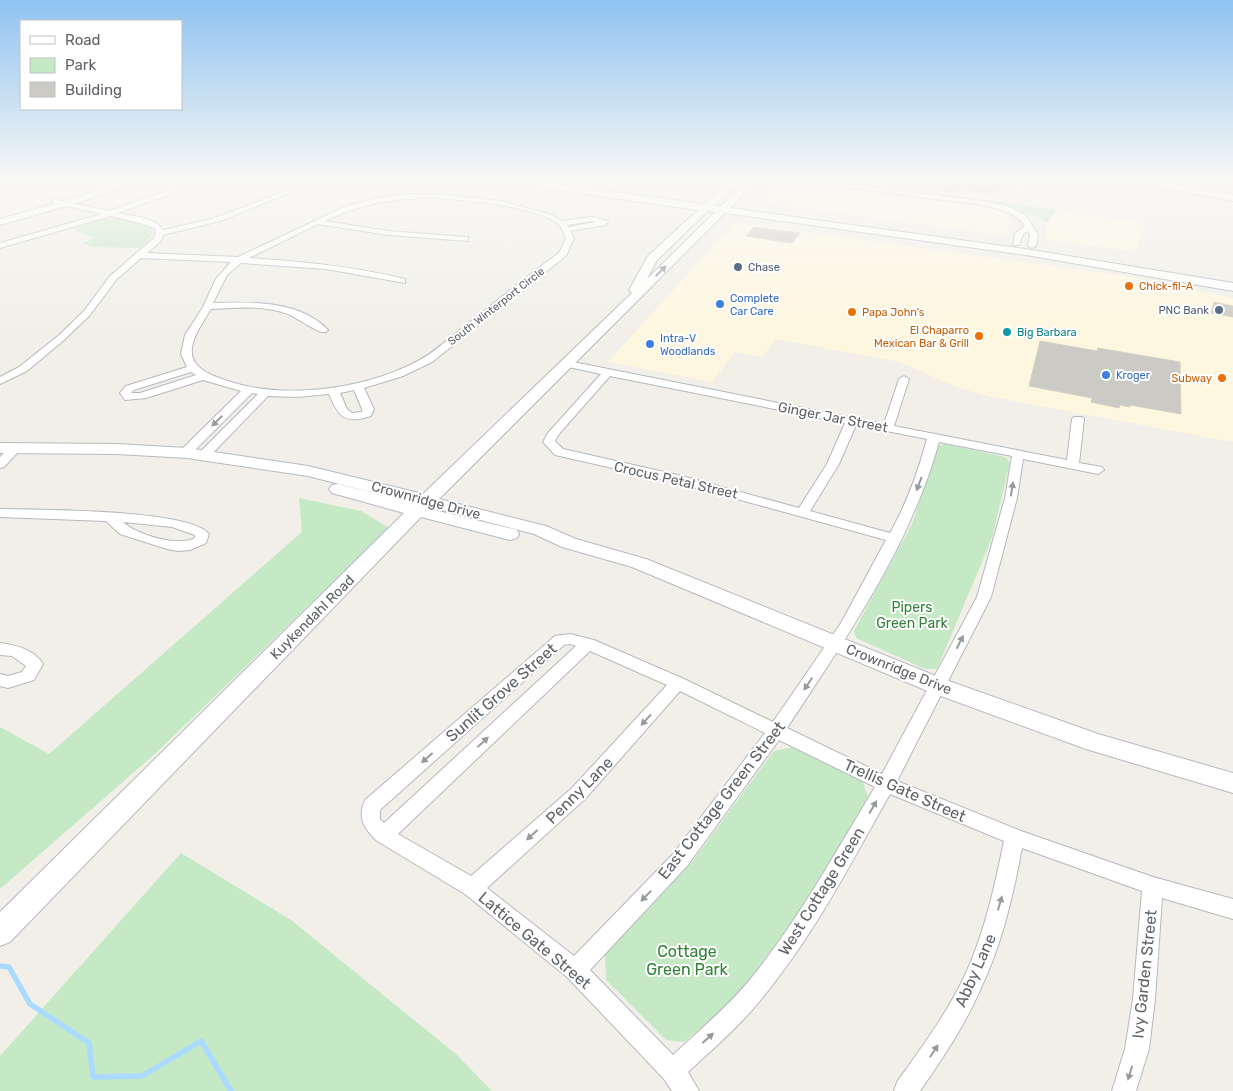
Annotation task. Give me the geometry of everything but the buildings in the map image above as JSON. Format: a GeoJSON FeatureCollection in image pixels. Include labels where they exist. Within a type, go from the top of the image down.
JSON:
{"type":"FeatureCollection","features":[{"type":"Feature","properties":{"kind":"main road","name":"Kuykendahl Road"},"geometry":{"type":"LineString","coordinates":[[627,306],[652,258],[681,231]]}},
{"type":"Feature","properties":{"kind":"main road","name":"Kuykendahl Road"},"geometry":{"type":"LineString","coordinates":[[0,932],[494,433],[568,364],[702,231]]}},
{"type":"Feature","properties":{"kind":"main road"},"geometry":{"type":"LineString","coordinates":[[880,231],[965,244],[1014,247],[1032,246],[1233,278]]}},
{"type":"Feature","properties":{"kind":"main road"},"geometry":{"type":"LineString","coordinates":[[898,231],[1014,247],[1084,253]]}},
{"type":"Feature","properties":{"kind":"main road"},"geometry":{"type":"LineString","coordinates":[[965,244],[1032,246]]}},
{"type":"Feature","properties":{"kind":"main road"},"geometry":{"type":"LineString","coordinates":[[1014,247],[1233,287]]}},
{"type":"Feature","properties":{"kind":"main road","name":"Crownridge Drive"},"geometry":{"type":"LineString","coordinates":[[8,448],[185,453],[280,469],[301,478],[422,506],[533,539],[569,543],[659,571],[938,686],[1094,742],[1233,783]]}},
{"type":"Feature","properties":{"kind":"street"},"geometry":{"type":"LineString","coordinates":[[0,246],[52,231]]}},
{"type":"Feature","properties":{"kind":"street"},"geometry":{"type":"LineString","coordinates":[[0,381],[23,370],[61,338],[87,313],[113,278],[158,239],[160,233],[173,231]]}},
{"type":"Feature","properties":{"kind":"street","name":"South Winterport Circle"},"geometry":{"type":"LineString","coordinates":[[240,260],[300,231]]}},
{"type":"Feature","properties":{"kind":"street"},"geometry":{"type":"LineString","coordinates":[[375,231],[465,240]]}},
{"type":"Feature","properties":{"kind":"street","name":"South Winterport Circle"},"geometry":{"type":"LineString","coordinates":[[193,368],[204,376],[249,390],[299,393],[358,386],[399,373],[424,362],[563,254],[570,242],[567,231]]}},
{"type":"Feature","properties":{"kind":"street"},"geometry":{"type":"LineString","coordinates":[[1014,247],[1023,231]]}},
{"type":"Feature","properties":{"kind":"street"},"geometry":{"type":"LineString","coordinates":[[1031,231],[1034,235],[1032,246]]}},
{"type":"Feature","properties":{"kind":"street"},"geometry":{"type":"LineString","coordinates":[[138,255],[197,256],[335,267],[402,281]]}},
{"type":"Feature","properties":{"kind":"street"},"geometry":{"type":"LineString","coordinates":[[204,376],[142,396],[129,398],[125,393],[130,388],[193,368],[188,360],[188,339],[208,306],[222,276],[240,260]]}},
{"type":"Feature","properties":{"kind":"street"},"geometry":{"type":"LineString","coordinates":[[208,306],[278,308],[298,314],[323,330]]}},
{"type":"Feature","properties":{"kind":"street","name":"Ginger Jar Street"},"geometry":{"type":"LineString","coordinates":[[568,364],[1098,470]]}},
{"type":"Feature","properties":{"kind":"street","name":"Crocus Petal Street"},"geometry":{"type":"LineString","coordinates":[[608,372],[554,433],[550,442],[559,452],[682,480],[894,538]]}},
{"type":"Feature","properties":{"kind":"street"},"geometry":{"type":"LineString","coordinates":[[888,428],[904,379]]}},
{"type":"Feature","properties":{"kind":"street"},"geometry":{"type":"LineString","coordinates":[[333,390],[344,414],[349,417],[358,417],[367,414],[368,409],[358,386]]}},
{"type":"Feature","properties":{"kind":"street"},"geometry":{"type":"LineString","coordinates":[[185,453],[249,390]]}},
{"type":"Feature","properties":{"kind":"street"},"geometry":{"type":"LineString","coordinates":[[203,456],[266,392]]}},
{"type":"Feature","properties":{"kind":"street"},"geometry":{"type":"LineString","coordinates":[[1073,465],[1078,419]]}},
{"type":"Feature","properties":{"kind":"street"},"geometry":{"type":"LineString","coordinates":[[803,512],[832,464],[852,421]]}},
{"type":"Feature","properties":{"kind":"street","name":"East Cottage Green Street"},"geometry":{"type":"LineString","coordinates":[[575,970],[680,860],[776,731],[848,625],[908,513],[924,472],[934,437]]}},
{"type":"Feature","properties":{"kind":"street"},"geometry":{"type":"LineString","coordinates":[[0,464],[8,448]]}},
{"type":"Feature","properties":{"kind":"street","name":"West Cottage Green"},"geometry":{"type":"LineString","coordinates":[[672,1070],[725,1022],[755,990],[783,954],[809,916],[886,784],[984,597],[1011,498],[1018,454]]}},
{"type":"Feature","properties":{"kind":"street"},"geometry":{"type":"LineString","coordinates":[[0,513],[110,516],[189,527],[202,534],[201,540],[190,546],[178,547],[125,531],[110,516]]}},
{"type":"Feature","properties":{"kind":"street","name":"Sunlit Grove Street"},"geometry":{"type":"LineString","coordinates":[[570,639],[588,644],[384,835],[372,824],[369,813],[372,806],[560,640],[570,639]]}},
{"type":"Feature","properties":{"kind":"street","name":"Trellis Gate Street"},"geometry":{"type":"LineString","coordinates":[[588,644],[678,683],[886,784],[1015,837],[1153,886],[1233,909]]}},
{"type":"Feature","properties":{"kind":"street"},"geometry":{"type":"LineString","coordinates":[[0,649],[16,651],[35,664],[28,676],[8,682],[0,680]]}},
{"type":"Feature","properties":{"kind":"street","name":"Penny Lane"},"geometry":{"type":"LineString","coordinates":[[472,888],[579,793],[678,683]]}},
{"type":"Feature","properties":{"kind":"street","name":"Lattice Gate Street"},"geometry":{"type":"LineString","coordinates":[[384,835],[472,888],[575,970],[672,1070],[687,1091]]}},
{"type":"Feature","properties":{"kind":"street","name":"Abby Lane"},"geometry":{"type":"LineString","coordinates":[[906,1091],[946,1031],[981,964],[1003,892],[1015,837]]}},
{"type":"Feature","properties":{"kind":"street","name":"Ivy Garden Street"},"geometry":{"type":"LineString","coordinates":[[1124,1091],[1137,1049],[1144,998],[1153,886]]}},
{"type":"Feature","properties":{"kind":"shaded area"},"geometry":{"type":"Polygon","coordinates":[[[727,231],[799,231],[1132,277],[1233,298],[1233,442],[992,397],[956,387],[900,362],[776,339],[762,357],[735,352],[712,382],[608,362],[727,231]]]}},
{"type":"Feature","properties":{"kind":"shaded area"},"geometry":{"type":"Polygon","coordinates":[[[969,231],[1008,231],[1006,236],[969,231]]]}},
{"type":"Feature","properties":{"kind":"shaded area"},"geometry":{"type":"Polygon","coordinates":[[[1046,231],[1142,231],[1137,252],[1046,239],[1046,231]]]}},
{"type":"Feature","properties":{"kind":"green space"},"geometry":{"type":"Polygon","coordinates":[[[78,231],[153,231],[154,233],[141,248],[93,247],[83,243],[95,238],[78,231]]]}},
{"type":"Feature","properties":{"kind":"green space","name":"Pipers Green Park"},"geometry":{"type":"Polygon","coordinates":[[[946,444],[1005,457],[1010,462],[992,538],[937,669],[925,669],[856,638],[854,631],[913,522],[937,446],[946,444]]]}},
{"type":"Feature","properties":{"kind":"green space"},"geometry":{"type":"Polygon","coordinates":[[[299,498],[361,511],[389,528],[156,753],[0,889],[0,727],[49,754],[302,532],[299,498]]]}},
{"type":"Feature","properties":{"kind":"green space","name":"Cottage Green Park"},"geometry":{"type":"Polygon","coordinates":[[[793,747],[862,779],[869,800],[786,934],[731,1004],[684,1042],[666,1040],[606,980],[605,955],[692,862],[774,751],[793,747]]]}},
{"type":"Feature","properties":{"kind":"green space"},"geometry":{"type":"Polygon","coordinates":[[[181,853],[291,920],[457,1055],[492,1091],[0,1091],[0,1056],[181,853]]]}},
{"type":"Feature","properties":{"kind":"waterway"},"geometry":{"type":"LineString","coordinates":[[0,966],[9,967],[30,1004],[89,1043],[93,1077],[142,1076],[201,1041],[231,1091]]}},
{"type":"Feature","properties":{"kind":"place","name":"Chase"},"geometry":{"type":"Point","coordinates":[738,267]}},
{"type":"Feature","properties":{"kind":"place","name":"Chick-fil-A"},"geometry":{"type":"Point","coordinates":[1129,286]}},
{"type":"Feature","properties":{"kind":"place","name":"Complete Car Care"},"geometry":{"type":"Point","coordinates":[720,304]}},
{"type":"Feature","properties":{"kind":"place","name":"PNC Bank"},"geometry":{"type":"Point","coordinates":[1219,310]}},
{"type":"Feature","properties":{"kind":"place","name":"Papa John's"},"geometry":{"type":"Point","coordinates":[852,312]}},
{"type":"Feature","properties":{"kind":"place","name":"Big Barbara"},"geometry":{"type":"Point","coordinates":[1007,332]}},
{"type":"Feature","properties":{"kind":"place","name":"El Chaparro Mexican Bar & Grill"},"geometry":{"type":"Point","coordinates":[979,336]}},
{"type":"Feature","properties":{"kind":"place","name":"Intra-V Woodlands"},"geometry":{"type":"Point","coordinates":[650,344]}},
{"type":"Feature","properties":{"kind":"place","name":"Kroger"},"geometry":{"type":"Point","coordinates":[1106,375]}},
{"type":"Feature","properties":{"kind":"place","name":"Subway"},"geometry":{"type":"Point","coordinates":[1222,378]}}]}
